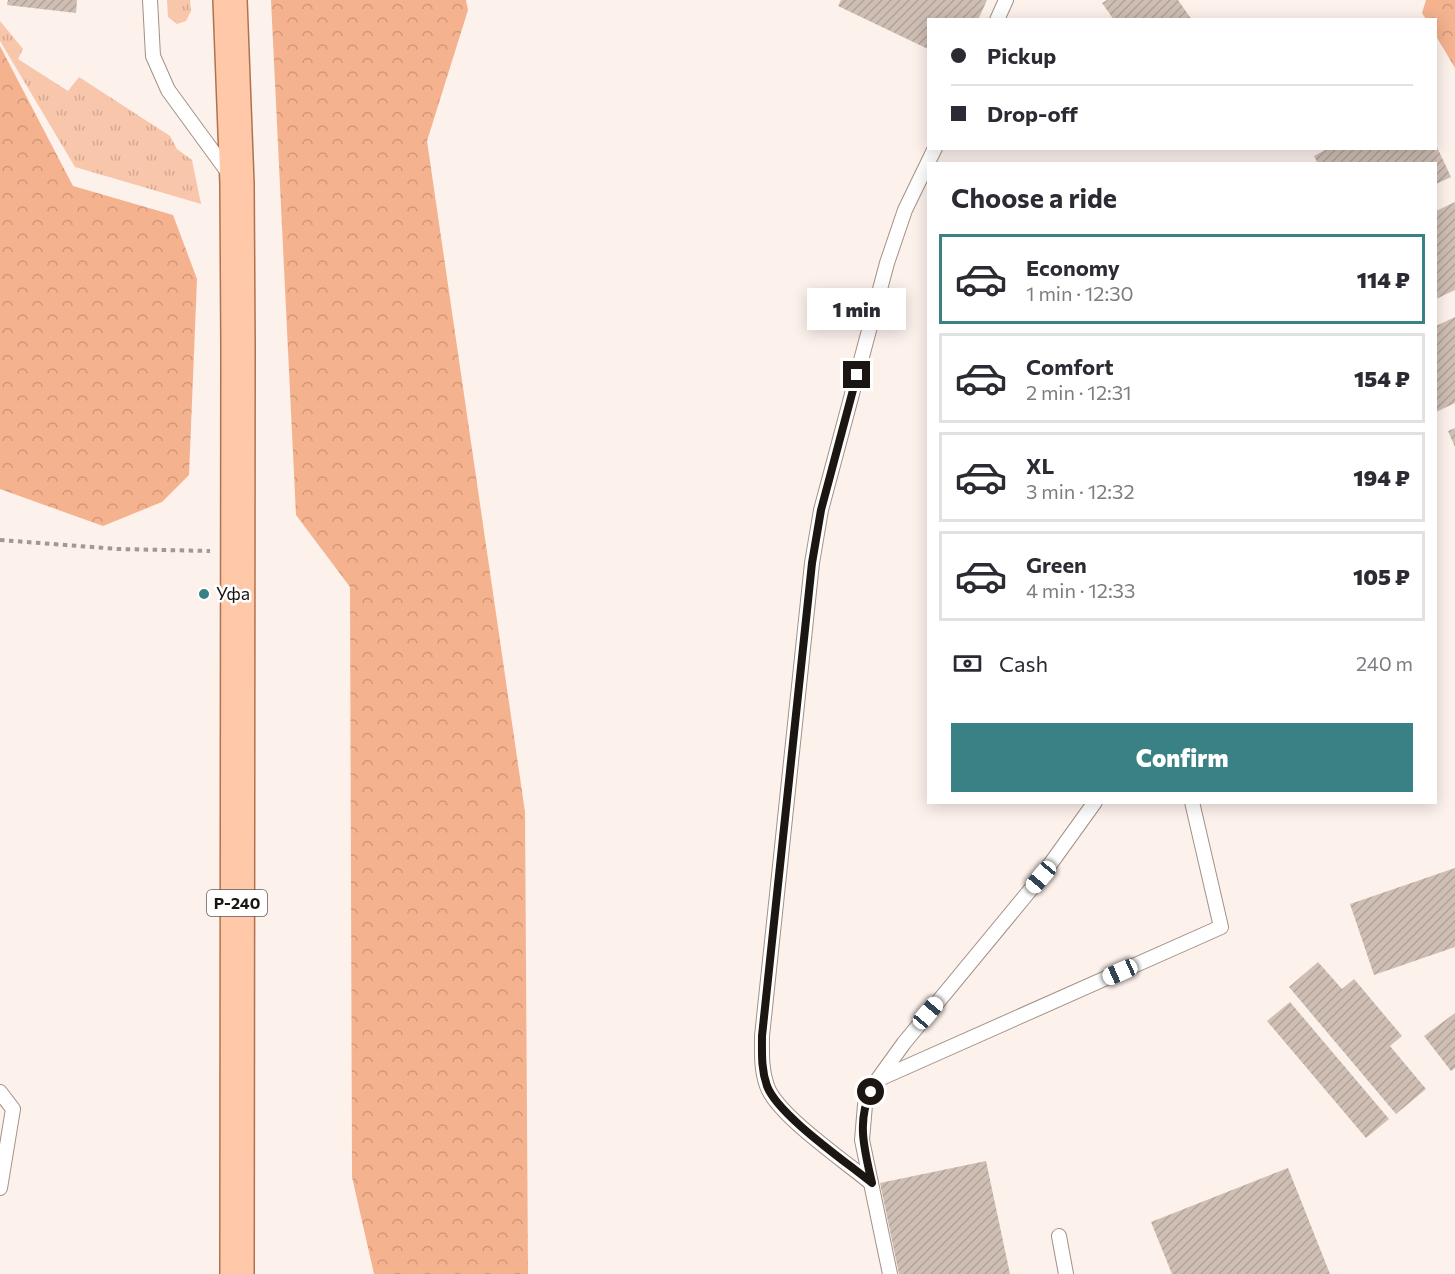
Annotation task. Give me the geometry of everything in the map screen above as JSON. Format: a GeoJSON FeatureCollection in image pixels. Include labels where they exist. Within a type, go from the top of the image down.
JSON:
{"type":"FeatureCollection","features":[{"type":"Feature","properties":{"kind":"main road"},"geometry":{"type":"LineString","coordinates":[[230,0],[237,184],[238,542]]}},
{"type":"Feature","properties":{"kind":"main road","name":"Р-240"},"geometry":{"type":"LineString","coordinates":[[237,1274],[238,542]]}},
{"type":"Feature","properties":{"kind":"lane"},"geometry":{"type":"LineString","coordinates":[[150,0],[153,56],[168,90],[237,184]]}},
{"type":"Feature","properties":{"kind":"lane"},"geometry":{"type":"LineString","coordinates":[[998,18],[1006,0]]}},
{"type":"Feature","properties":{"kind":"lane"},"geometry":{"type":"LineString","coordinates":[[872,1183],[786,1113],[768,1089],[762,1069],[762,1036],[812,563],[821,510],[886,263],[905,210],[927,165]]}},
{"type":"Feature","properties":{"kind":"lane"},"geometry":{"type":"LineString","coordinates":[[890,1274],[862,1140],[864,1105],[878,1079],[904,1042],[1041,877],[1094,804]]}},
{"type":"Feature","properties":{"kind":"lane"},"geometry":{"type":"LineString","coordinates":[[878,1079],[1221,927],[1192,804]]}},
{"type":"Feature","properties":{"kind":"lane"},"geometry":{"type":"LineString","coordinates":[[0,1092],[13,1109],[0,1188]]}},
{"type":"Feature","properties":{"kind":"lane"},"geometry":{"type":"LineString","coordinates":[[1059,1236],[1066,1274]]}},
{"type":"Feature","properties":{"kind":"path"},"geometry":{"type":"LineString","coordinates":[[0,540],[118,549],[238,542]]}},
{"type":"Feature","properties":{"kind":"green space"},"geometry":{"type":"Polygon","coordinates":[[[167,0],[190,0],[191,11],[186,21],[177,24],[168,17],[167,0]]]}},
{"type":"Feature","properties":{"kind":"green space"},"geometry":{"type":"Polygon","coordinates":[[[271,0],[466,0],[468,10],[427,141],[525,812],[528,1274],[374,1274],[352,1177],[350,587],[296,515],[271,0]]]}},
{"type":"Feature","properties":{"kind":"green space"},"geometry":{"type":"Polygon","coordinates":[[[1426,0],[1455,0],[1455,68],[1437,38],[1437,18],[1425,18],[1422,13],[1426,0]]]}},
{"type":"Feature","properties":{"kind":"green space"},"geometry":{"type":"Polygon","coordinates":[[[0,21],[23,49],[18,59],[68,91],[79,77],[170,136],[177,149],[192,160],[201,204],[75,167],[0,41],[0,21]]]}},
{"type":"Feature","properties":{"kind":"green space"},"geometry":{"type":"Polygon","coordinates":[[[0,46],[73,186],[173,215],[197,279],[189,475],[162,502],[103,526],[0,489],[0,46]]]}},
{"type":"Feature","properties":{"kind":"building"},"geometry":{"type":"Polygon","coordinates":[[[8,0],[77,0],[76,13],[7,5],[8,0]]]}},
{"type":"Feature","properties":{"kind":"building"},"geometry":{"type":"Polygon","coordinates":[[[841,0],[987,0],[979,18],[927,18],[927,49],[838,6],[841,0]]]}},
{"type":"Feature","properties":{"kind":"building"},"geometry":{"type":"Polygon","coordinates":[[[1107,0],[1178,0],[1191,18],[1113,18],[1102,3],[1107,0]]]}},
{"type":"Feature","properties":{"kind":"building"},"geometry":{"type":"Polygon","coordinates":[[[1437,147],[1451,177],[1437,184],[1437,162],[1317,162],[1314,156],[1325,150],[1437,150],[1437,147]]]}},
{"type":"Feature","properties":{"kind":"building"},"geometry":{"type":"Polygon","coordinates":[[[1455,202],[1455,290],[1437,299],[1437,211],[1455,202]]]}},
{"type":"Feature","properties":{"kind":"building"},"geometry":{"type":"Polygon","coordinates":[[[1455,317],[1455,403],[1437,412],[1437,326],[1455,317]]]}},
{"type":"Feature","properties":{"kind":"building"},"geometry":{"type":"Polygon","coordinates":[[[1455,428],[1455,447],[1448,431],[1455,428]]]}},
{"type":"Feature","properties":{"kind":"building"},"geometry":{"type":"Polygon","coordinates":[[[1455,868],[1455,947],[1374,975],[1350,904],[1455,868]]]}},
{"type":"Feature","properties":{"kind":"building"},"geometry":{"type":"Polygon","coordinates":[[[1318,962],[1342,989],[1354,979],[1402,1036],[1390,1046],[1426,1089],[1396,1114],[1289,987],[1318,962]]]}},
{"type":"Feature","properties":{"kind":"building"},"geometry":{"type":"Polygon","coordinates":[[[1290,1002],[1389,1119],[1366,1138],[1267,1021],[1290,1002]]]}},
{"type":"Feature","properties":{"kind":"building"},"geometry":{"type":"Polygon","coordinates":[[[1455,1013],[1455,1068],[1451,1071],[1424,1036],[1455,1013]]]}},
{"type":"Feature","properties":{"kind":"building"},"geometry":{"type":"Polygon","coordinates":[[[986,1161],[1010,1274],[899,1274],[880,1183],[986,1161]]]}},
{"type":"Feature","properties":{"kind":"building"},"geometry":{"type":"Polygon","coordinates":[[[1288,1168],[1330,1274],[1172,1274],[1151,1222],[1288,1168]]]}},
{"type":"Feature","properties":{"kind":"place","name":"Уфа"},"geometry":{"type":"Point","coordinates":[204,594]}},
{"type":"Feature","properties":{"kind":"route"},"geometry":{"type":"LineString","coordinates":[[857,375],[821,510],[812,563],[762,1036],[762,1069],[768,1089],[786,1113],[872,1183],[862,1140],[864,1105],[871,1092]]}}]}
